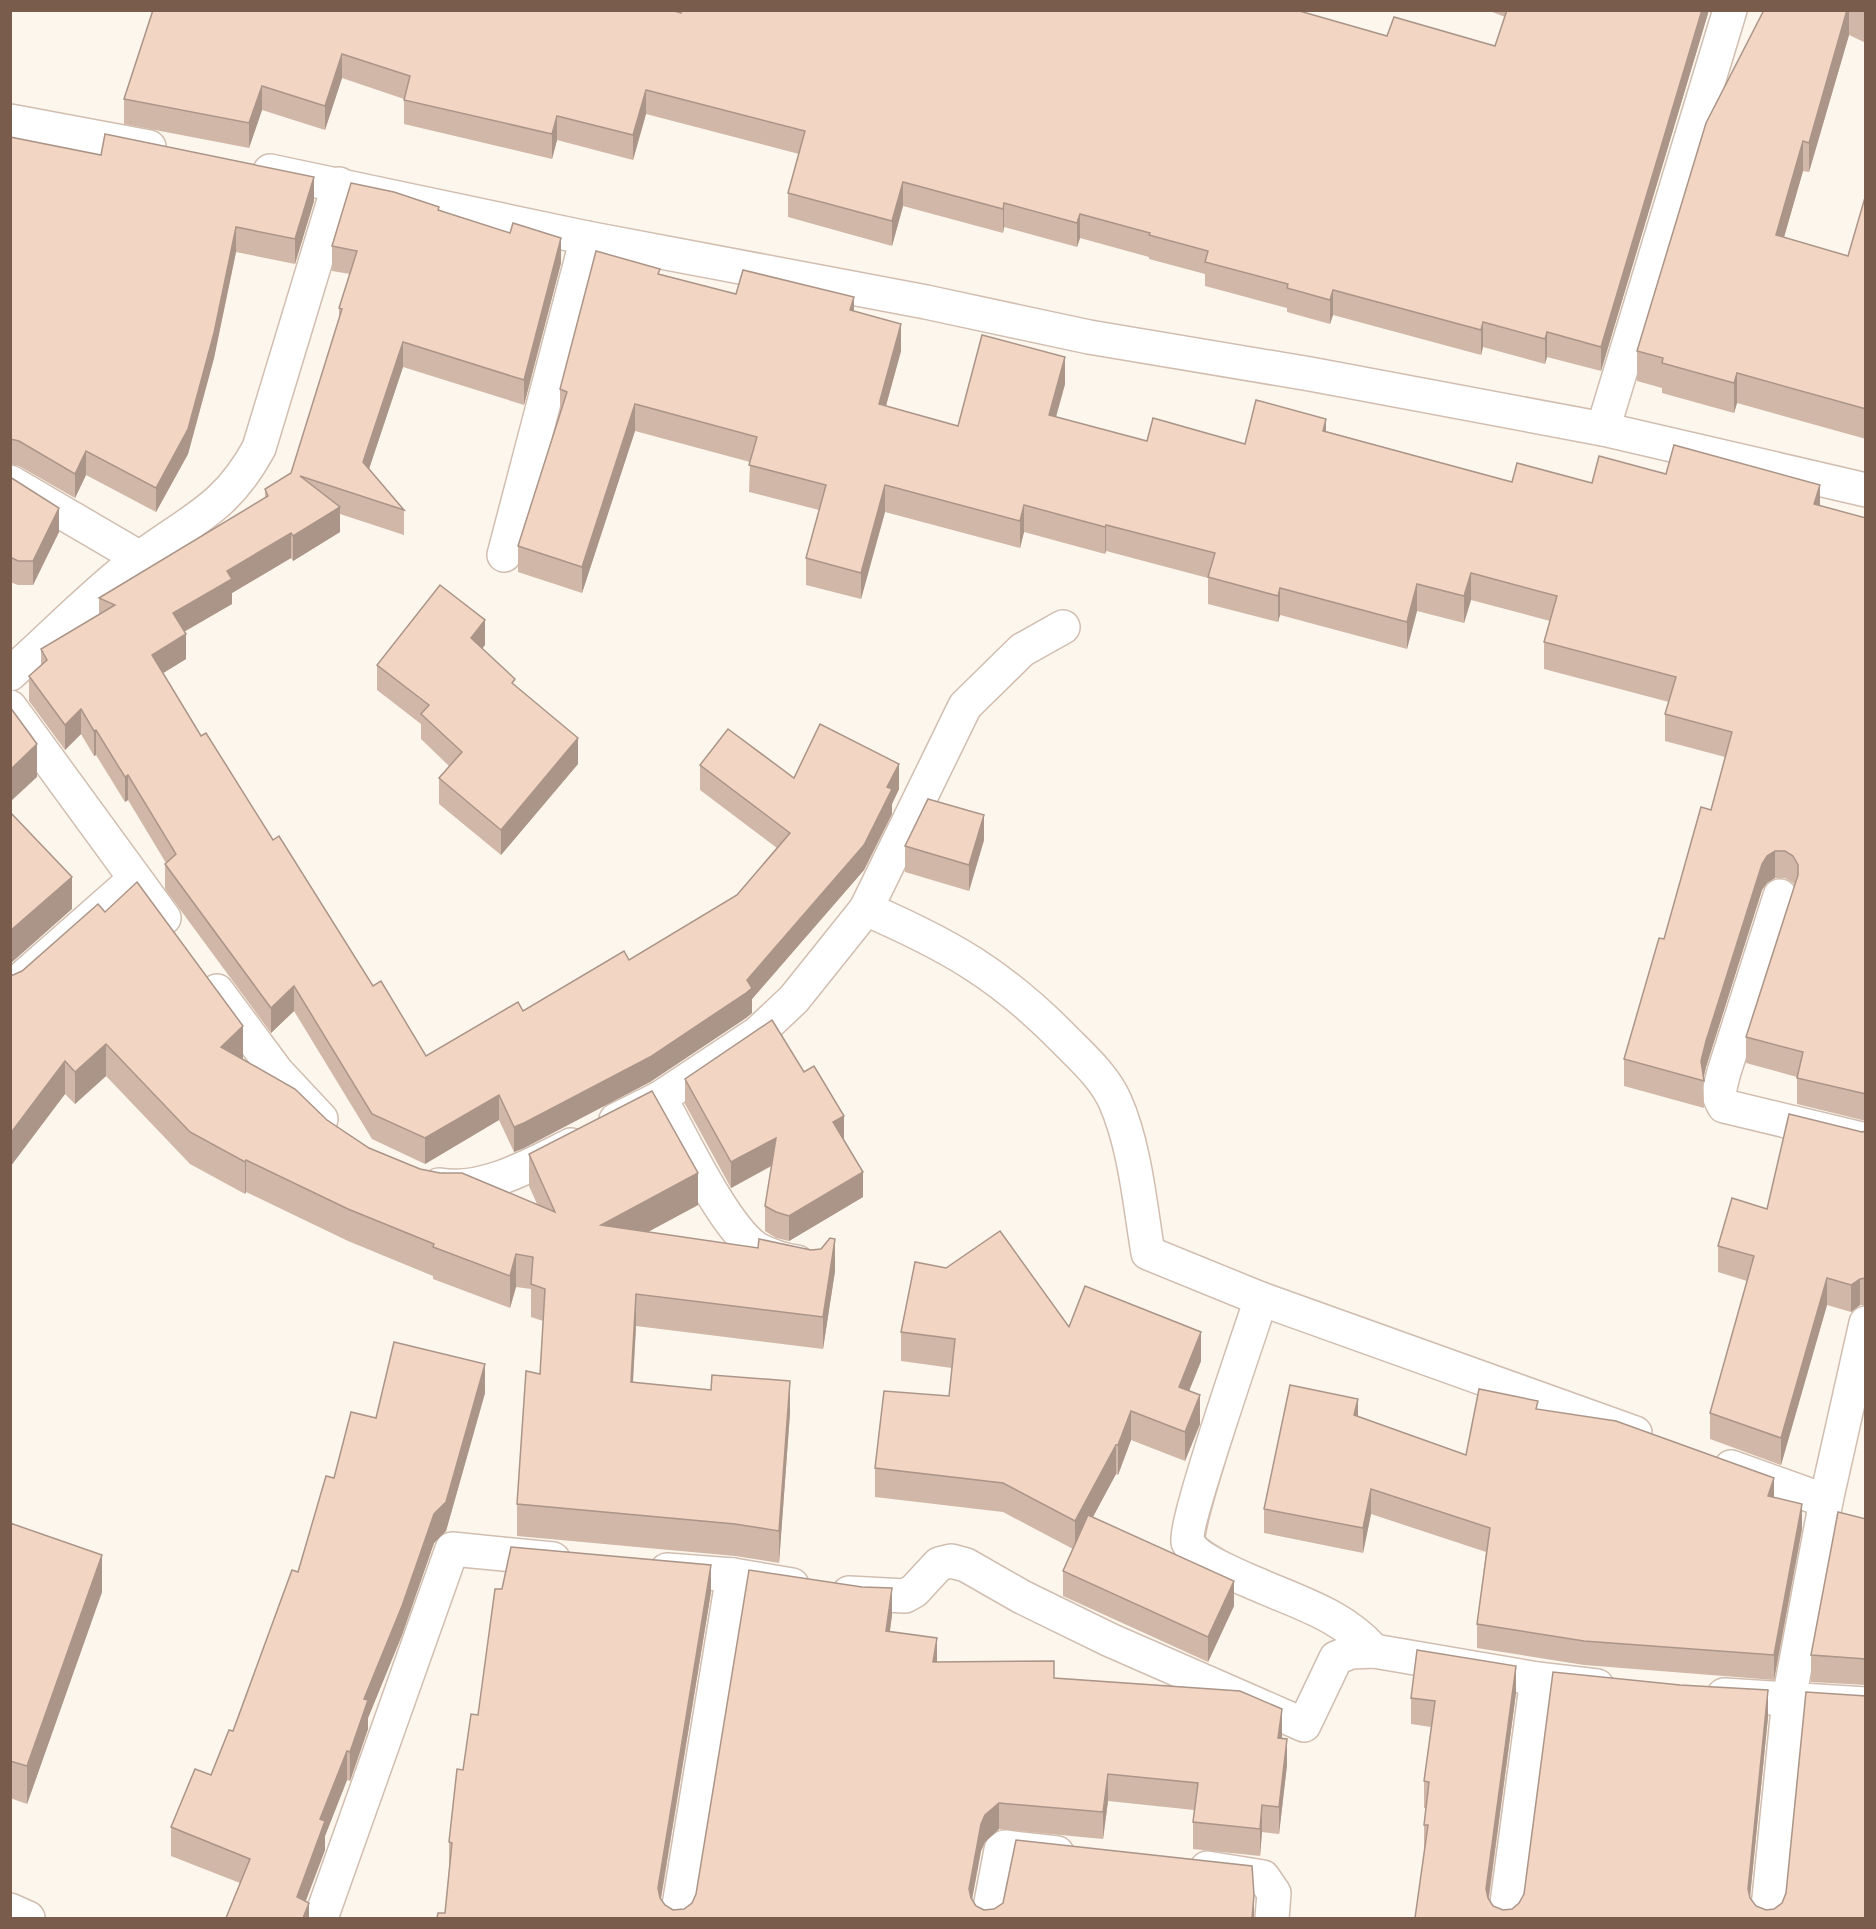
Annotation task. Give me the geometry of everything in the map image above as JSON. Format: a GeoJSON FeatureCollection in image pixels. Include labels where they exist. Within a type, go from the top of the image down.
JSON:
{"type":"FeatureCollection","features":[{"type":"Feature","properties":{"kind":"street"},"geometry":{"type":"LineString","coordinates":[[1603,429],[1730,10]]}},
{"type":"Feature","properties":{"kind":"street"},"geometry":{"type":"LineString","coordinates":[[10,121],[184,154]]}},
{"type":"Feature","properties":{"kind":"street"},"geometry":{"type":"LineString","coordinates":[[240,165],[587,238],[926,302],[1089,337],[1311,374],[1603,429],[1866,490]]}},
{"type":"Feature","properties":{"kind":"street"},"geometry":{"type":"LineString","coordinates":[[10,674],[140,558],[225,497],[244,474],[259,448],[339,184]]}},
{"type":"Feature","properties":{"kind":"street"},"geometry":{"type":"LineString","coordinates":[[504,555],[587,238]]}},
{"type":"Feature","properties":{"kind":"street"},"geometry":{"type":"LineString","coordinates":[[10,482],[140,558]]}},
{"type":"Feature","properties":{"kind":"street"},"geometry":{"type":"LineString","coordinates":[[410,1177],[453,1188],[496,1179],[561,1149],[660,1098],[758,1033],[794,999],[866,909],[965,706],[1022,650],[1063,627]]}},
{"type":"Feature","properties":{"kind":"street"},"geometry":{"type":"LineString","coordinates":[[10,707],[278,1072],[339,1139]]}},
{"type":"Feature","properties":{"kind":"street"},"geometry":{"type":"LineString","coordinates":[[10,989],[135,879]]}},
{"type":"Feature","properties":{"kind":"street"},"geometry":{"type":"LineString","coordinates":[[1779,896],[1724,1072],[1720,1098],[1724,1106],[1866,1140]]}},
{"type":"Feature","properties":{"kind":"street"},"geometry":{"type":"LineString","coordinates":[[866,909],[953,949],[997,978],[1047,1022],[1098,1072],[1115,1102],[1134,1164],[1149,1253],[1261,1299],[1660,1442]]}},
{"type":"Feature","properties":{"kind":"street"},"geometry":{"type":"LineString","coordinates":[[660,1098],[731,1225],[756,1248],[781,1260],[813,1264]]}},
{"type":"Feature","properties":{"kind":"street"},"geometry":{"type":"LineString","coordinates":[[1261,1299],[1187,1535],[1189,1544],[1196,1553],[1242,1578],[1342,1621],[1374,1651]]}},
{"type":"Feature","properties":{"kind":"street"},"geometry":{"type":"LineString","coordinates":[[1767,1918],[1790,1699],[1826,1501],[1866,1323]]}},
{"type":"Feature","properties":{"kind":"street"},"geometry":{"type":"LineString","coordinates":[[1703,1457],[1826,1501]]}},
{"type":"Feature","properties":{"kind":"street"},"geometry":{"type":"LineString","coordinates":[[321,1918],[452,1549],[577,1561]]}},
{"type":"Feature","properties":{"kind":"street"},"geometry":{"type":"LineString","coordinates":[[634,1567],[733,1575],[865,1595],[905,1596],[914,1591],[939,1564],[951,1562],[966,1565],[1110,1640],[1304,1725],[1336,1658],[1350,1652],[1374,1651],[1537,1679],[1627,1688]]}},
{"type":"Feature","properties":{"kind":"street"},"geometry":{"type":"LineString","coordinates":[[677,1918],[733,1575]]}},
{"type":"Feature","properties":{"kind":"street"},"geometry":{"type":"LineString","coordinates":[[1505,1918],[1537,1679]]}},
{"type":"Feature","properties":{"kind":"street"},"geometry":{"type":"LineString","coordinates":[[1694,1694],[1866,1704]]}},
{"type":"Feature","properties":{"kind":"street"},"geometry":{"type":"LineString","coordinates":[[988,1918],[999,1854],[1005,1847],[1090,1856]]}},
{"type":"Feature","properties":{"kind":"street"},"geometry":{"type":"LineString","coordinates":[[1179,1865],[1260,1875],[1272,1887],[1272,1918]]}},
{"type":"Feature","properties":{"kind":"street"},"geometry":{"type":"LineString","coordinates":[[10,1910],[28,1918]]}},
{"type":"Feature","properties":{"kind":"building"},"geometry":{"type":"Polygon","coordinates":[[[153,10],[671,10],[681,13],[681,10],[1296,10],[1387,36],[1394,17],[1495,46],[1507,10],[1702,10],[1601,347],[1547,332],[1545,339],[1483,322],[1481,330],[1333,290],[1330,300],[1287,288],[1288,284],[1205,262],[1208,251],[1149,235],[1150,233],[1080,214],[1077,223],[1004,203],[1003,209],[903,182],[892,221],[788,193],[805,131],[646,90],[633,135],[557,116],[552,134],[404,100],[410,76],[342,54],[325,106],[262,86],[249,123],[124,99],[153,10]]]}},
{"type":"Feature","properties":{"kind":"building"},"geometry":{"type":"Polygon","coordinates":[[[1764,10],[1847,10],[1809,143],[1803,141],[1776,235],[1848,256],[1866,194],[1866,409],[1737,373],[1734,383],[1662,363],[1663,358],[1637,351],[1706,123],[1764,10]]]}},
{"type":"Feature","properties":{"kind":"building"},"geometry":{"type":"Polygon","coordinates":[[[105,134],[314,177],[295,239],[236,227],[214,333],[188,429],[156,488],[86,451],[75,474],[19,441],[10,439],[10,137],[101,155],[105,134]]]}},
{"type":"Feature","properties":{"kind":"building"},"geometry":{"type":"Polygon","coordinates":[[[351,183],[394,192],[439,207],[438,210],[510,233],[513,223],[561,238],[524,380],[403,342],[363,462],[404,510],[300,476],[340,507],[293,536],[291,533],[227,571],[232,579],[173,613],[186,634],[152,655],[201,736],[206,733],[273,840],[279,836],[373,986],[381,981],[426,1056],[518,1002],[523,1011],[624,951],[629,960],[737,895],[790,833],[700,765],[728,729],[794,778],[820,724],[899,764],[887,787],[892,789],[864,845],[747,980],[752,988],[650,1057],[514,1127],[499,1095],[425,1138],[372,1114],[294,986],[271,1008],[165,864],[176,854],[128,775],[125,777],[81,709],[65,725],[29,676],[47,660],[41,649],[115,605],[99,598],[268,496],[265,489],[291,473],[342,309],[339,308],[357,251],[332,246],[351,183]]]}},
{"type":"Feature","properties":{"kind":"building"},"geometry":{"type":"Polygon","coordinates":[[[596,251],[660,269],[658,274],[736,294],[743,270],[854,297],[850,310],[901,324],[879,404],[958,426],[982,335],[1065,357],[1049,415],[1147,441],[1153,418],[1245,444],[1256,400],[1326,419],[1323,431],[1512,482],[1517,463],[1592,483],[1599,456],[1666,474],[1674,445],[1820,485],[1814,504],[1866,518],[1866,1094],[1797,1078],[1803,1052],[1746,1037],[1798,875],[1798,865],[1793,856],[1785,851],[1775,851],[1767,856],[1762,864],[1706,1041],[1701,1061],[1704,1081],[1624,1059],[1659,938],[1664,939],[1701,807],[1711,810],[1732,732],[1665,714],[1676,677],[1544,642],[1557,596],[1471,573],[1464,596],[1417,584],[1407,622],[1280,588],[1278,596],[1208,577],[1215,553],[1024,505],[1020,521],[885,485],[861,573],[806,558],[826,485],[749,465],[757,437],[635,404],[582,567],[518,546],[567,392],[560,389],[596,251]]]}},
{"type":"Feature","properties":{"kind":"building"},"geometry":{"type":"Polygon","coordinates":[[[10,477],[59,508],[33,561],[18,561],[10,557],[10,477]]]}},
{"type":"Feature","properties":{"kind":"building"},"geometry":{"type":"Polygon","coordinates":[[[440,585],[485,620],[471,638],[515,679],[512,683],[578,738],[501,830],[439,778],[462,752],[421,714],[429,705],[377,665],[440,585]]]}},
{"type":"Feature","properties":{"kind":"building"},"geometry":{"type":"Polygon","coordinates":[[[10,707],[37,744],[10,770],[10,707]]]}},
{"type":"Feature","properties":{"kind":"building"},"geometry":{"type":"Polygon","coordinates":[[[928,799],[984,815],[969,865],[905,846],[928,799]]]}},
{"type":"Feature","properties":{"kind":"building"},"geometry":{"type":"Polygon","coordinates":[[[10,812],[72,877],[10,931],[10,812]]]}},
{"type":"Feature","properties":{"kind":"building"},"geometry":{"type":"Polygon","coordinates":[[[137,882],[243,1026],[221,1047],[295,1089],[327,1120],[369,1148],[420,1169],[440,1173],[462,1173],[555,1212],[529,1154],[652,1091],[698,1173],[601,1225],[758,1248],[759,1239],[811,1250],[821,1249],[830,1238],[835,1239],[823,1317],[636,1294],[631,1382],[711,1390],[712,1375],[790,1381],[779,1531],[735,1524],[517,1504],[526,1371],[540,1374],[545,1289],[531,1284],[533,1257],[516,1254],[510,1276],[433,1247],[434,1244],[348,1209],[246,1160],[245,1162],[190,1132],[106,1044],[75,1072],[65,1061],[10,1134],[10,975],[22,971],[98,904],[105,912],[137,882]]]}},
{"type":"Feature","properties":{"kind":"building"},"geometry":{"type":"Polygon","coordinates":[[[772,1020],[804,1072],[814,1066],[844,1116],[833,1122],[863,1172],[789,1216],[765,1206],[776,1138],[731,1162],[685,1079],[772,1020]]]}},
{"type":"Feature","properties":{"kind":"building"},"geometry":{"type":"Polygon","coordinates":[[[1789,1114],[1862,1132],[1866,1131],[1866,1278],[1851,1285],[1827,1278],[1781,1438],[1710,1413],[1754,1256],[1718,1246],[1732,1198],[1767,1209],[1789,1114]]]}},
{"type":"Feature","properties":{"kind":"building"},"geometry":{"type":"Polygon","coordinates":[[[1000,1231],[1069,1327],[1085,1286],[1201,1332],[1179,1387],[1200,1395],[1185,1432],[1131,1411],[1118,1445],[1075,1521],[1003,1483],[875,1468],[884,1391],[949,1396],[955,1339],[901,1332],[915,1262],[946,1268],[1000,1231]]]}},
{"type":"Feature","properties":{"kind":"building"},"geometry":{"type":"Polygon","coordinates":[[[394,1342],[485,1364],[446,1502],[434,1514],[402,1606],[364,1699],[368,1700],[350,1752],[347,1751],[320,1819],[325,1821],[297,1897],[309,1903],[303,1918],[226,1918],[250,1859],[171,1827],[195,1769],[211,1775],[229,1730],[233,1731],[292,1570],[298,1572],[326,1476],[334,1478],[351,1412],[376,1418],[394,1342]]]}},
{"type":"Feature","properties":{"kind":"building"},"geometry":{"type":"Polygon","coordinates":[[[1290,1385],[1358,1399],[1354,1415],[1466,1455],[1479,1389],[1538,1401],[1536,1409],[1616,1421],[1774,1478],[1768,1496],[1802,1504],[1774,1655],[1584,1641],[1477,1624],[1490,1528],[1371,1489],[1363,1528],[1264,1509],[1290,1385]]]}},
{"type":"Feature","properties":{"kind":"building"},"geometry":{"type":"Polygon","coordinates":[[[1838,1512],[1866,1519],[1866,1659],[1811,1655],[1838,1512]]]}},
{"type":"Feature","properties":{"kind":"building"},"geometry":{"type":"Polygon","coordinates":[[[1088,1515],[1234,1581],[1208,1637],[1063,1571],[1088,1515]]]}},
{"type":"Feature","properties":{"kind":"building"},"geometry":{"type":"Polygon","coordinates":[[[10,1523],[102,1555],[27,1766],[10,1761],[10,1523]]]}},
{"type":"Feature","properties":{"kind":"building"},"geometry":{"type":"Polygon","coordinates":[[[511,1547],[711,1565],[658,1888],[660,1898],[673,1910],[684,1909],[692,1903],[696,1894],[749,1570],[862,1587],[892,1588],[886,1631],[937,1638],[933,1662],[1054,1661],[1054,1678],[1240,1691],[1282,1709],[1278,1738],[1287,1739],[1279,1807],[1262,1805],[1260,1829],[1193,1822],[1198,1783],[1108,1774],[1103,1812],[999,1803],[985,1815],[981,1824],[969,1889],[976,1906],[984,1910],[994,1909],[1003,1903],[1016,1840],[1252,1866],[1254,1895],[1252,1918],[437,1918],[438,1913],[445,1913],[452,1843],[449,1842],[457,1769],[463,1770],[471,1714],[478,1715],[495,1589],[502,1589],[511,1547]]]}},
{"type":"Feature","properties":{"kind":"building"},"geometry":{"type":"Polygon","coordinates":[[[1417,1650],[1516,1666],[1486,1889],[1493,1906],[1503,1910],[1512,1909],[1524,1894],[1553,1672],[1680,1685],[1768,1690],[1748,1889],[1750,1898],[1756,1906],[1766,1910],[1774,1909],[1782,1903],[1786,1893],[1806,1692],[1866,1696],[1866,1918],[1415,1918],[1428,1825],[1424,1825],[1429,1782],[1424,1781],[1435,1701],[1411,1698],[1417,1650]]]}}]}
